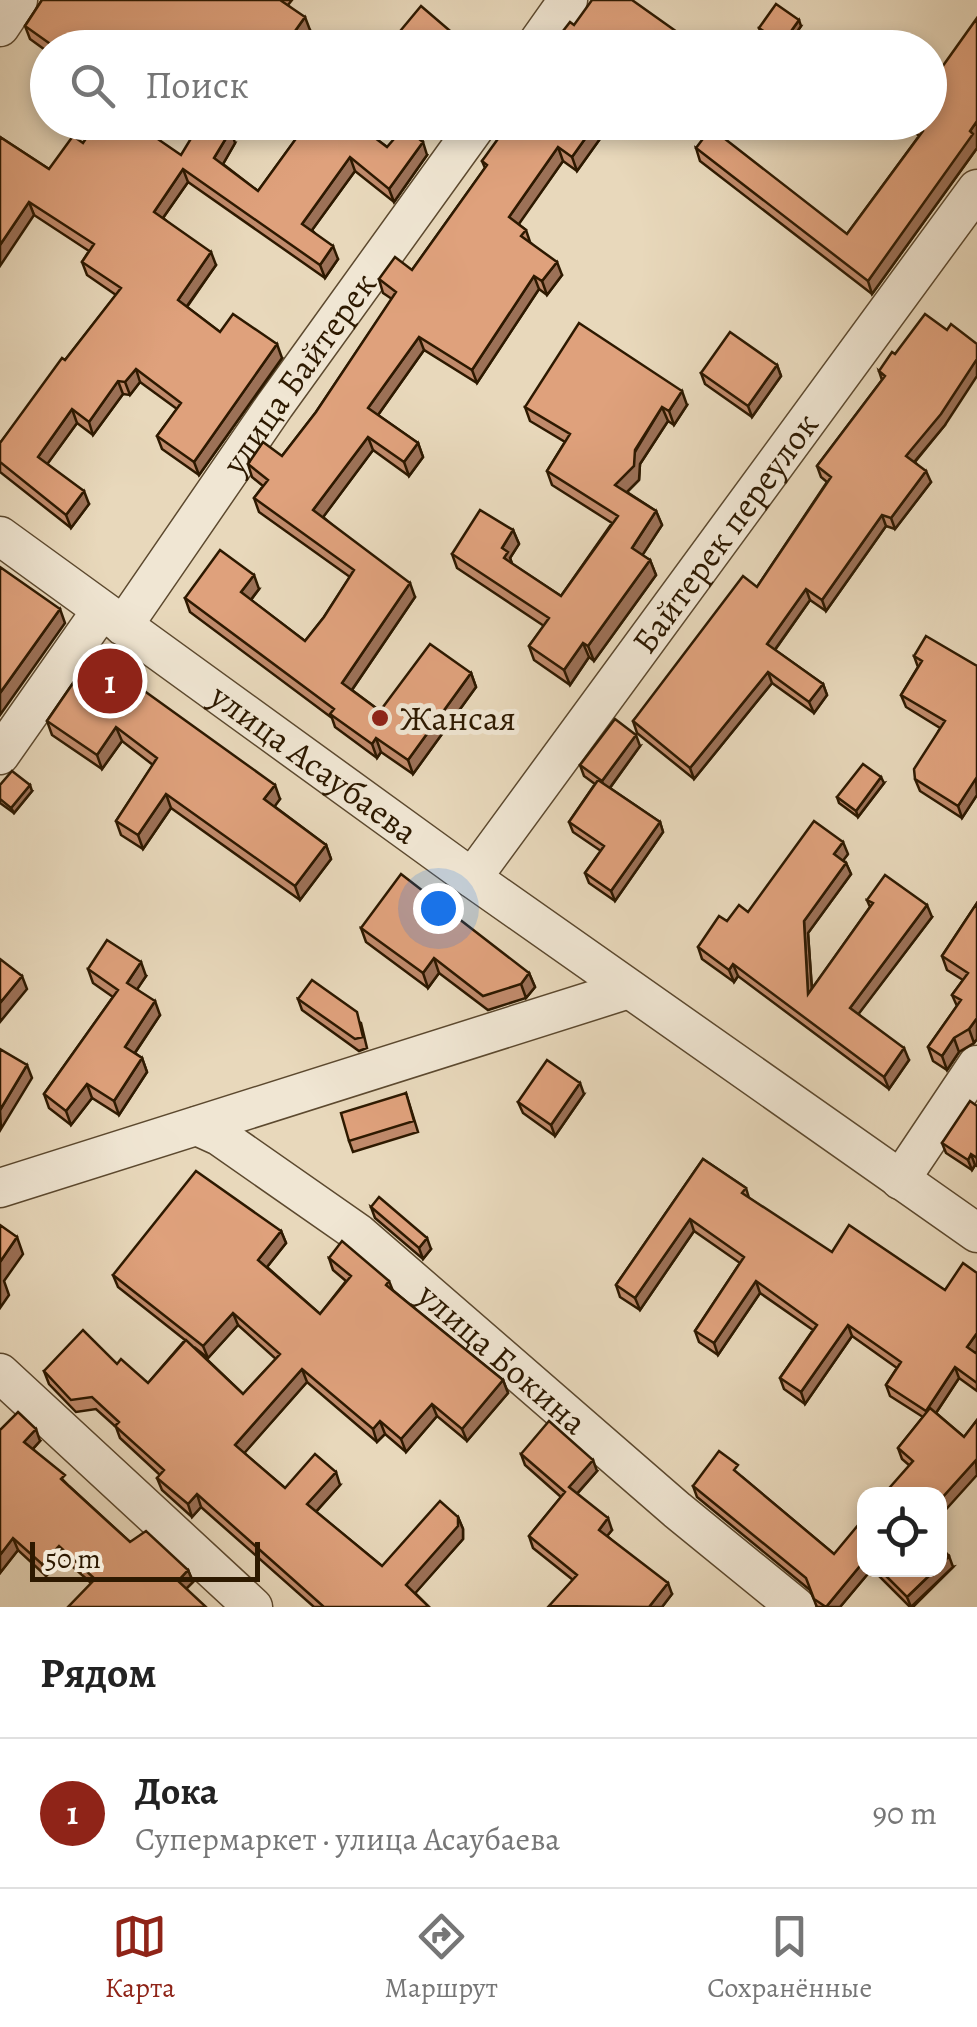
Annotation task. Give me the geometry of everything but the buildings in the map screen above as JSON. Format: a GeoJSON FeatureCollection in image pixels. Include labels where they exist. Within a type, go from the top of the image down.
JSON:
{"type":"FeatureCollection","features":[{"type":"Feature","properties":{"kind":"street"},"geometry":{"type":"LineString","coordinates":[[547,30],[568,0]]}},
{"type":"Feature","properties":{"kind":"street","name":"улица Байтерек"},"geometry":{"type":"LineString","coordinates":[[0,755],[112,618],[274,405],[466,140]]}},
{"type":"Feature","properties":{"kind":"street","name":"Байтерек переулок"},"geometry":{"type":"LineString","coordinates":[[472,878],[977,189]]}},
{"type":"Feature","properties":{"kind":"street","name":"улица Асаубаева"},"geometry":{"type":"LineString","coordinates":[[0,536],[222,693],[472,878],[977,1233]]}},
{"type":"Feature","properties":{"kind":"street"},"geometry":{"type":"LineString","coordinates":[[0,1188],[629,989]]}},
{"type":"Feature","properties":{"kind":"street"},"geometry":{"type":"LineString","coordinates":[[900,1180],[977,1065]]}},
{"type":"Feature","properties":{"kind":"street","name":"улица Бокина"},"geometry":{"type":"LineString","coordinates":[[197,1126],[219,1136],[358,1232],[677,1510],[796,1607]]}},
{"type":"Feature","properties":{"kind":"street"},"geometry":{"type":"LineString","coordinates":[[0,1373],[253,1607]]}},
{"type":"Feature","properties":{"kind":"place","name":"Дока"},"geometry":{"type":"Point","coordinates":[110,681]}},
{"type":"Feature","properties":{"kind":"place","name":"Жансая"},"geometry":{"type":"Point","coordinates":[380,718]}}]}
